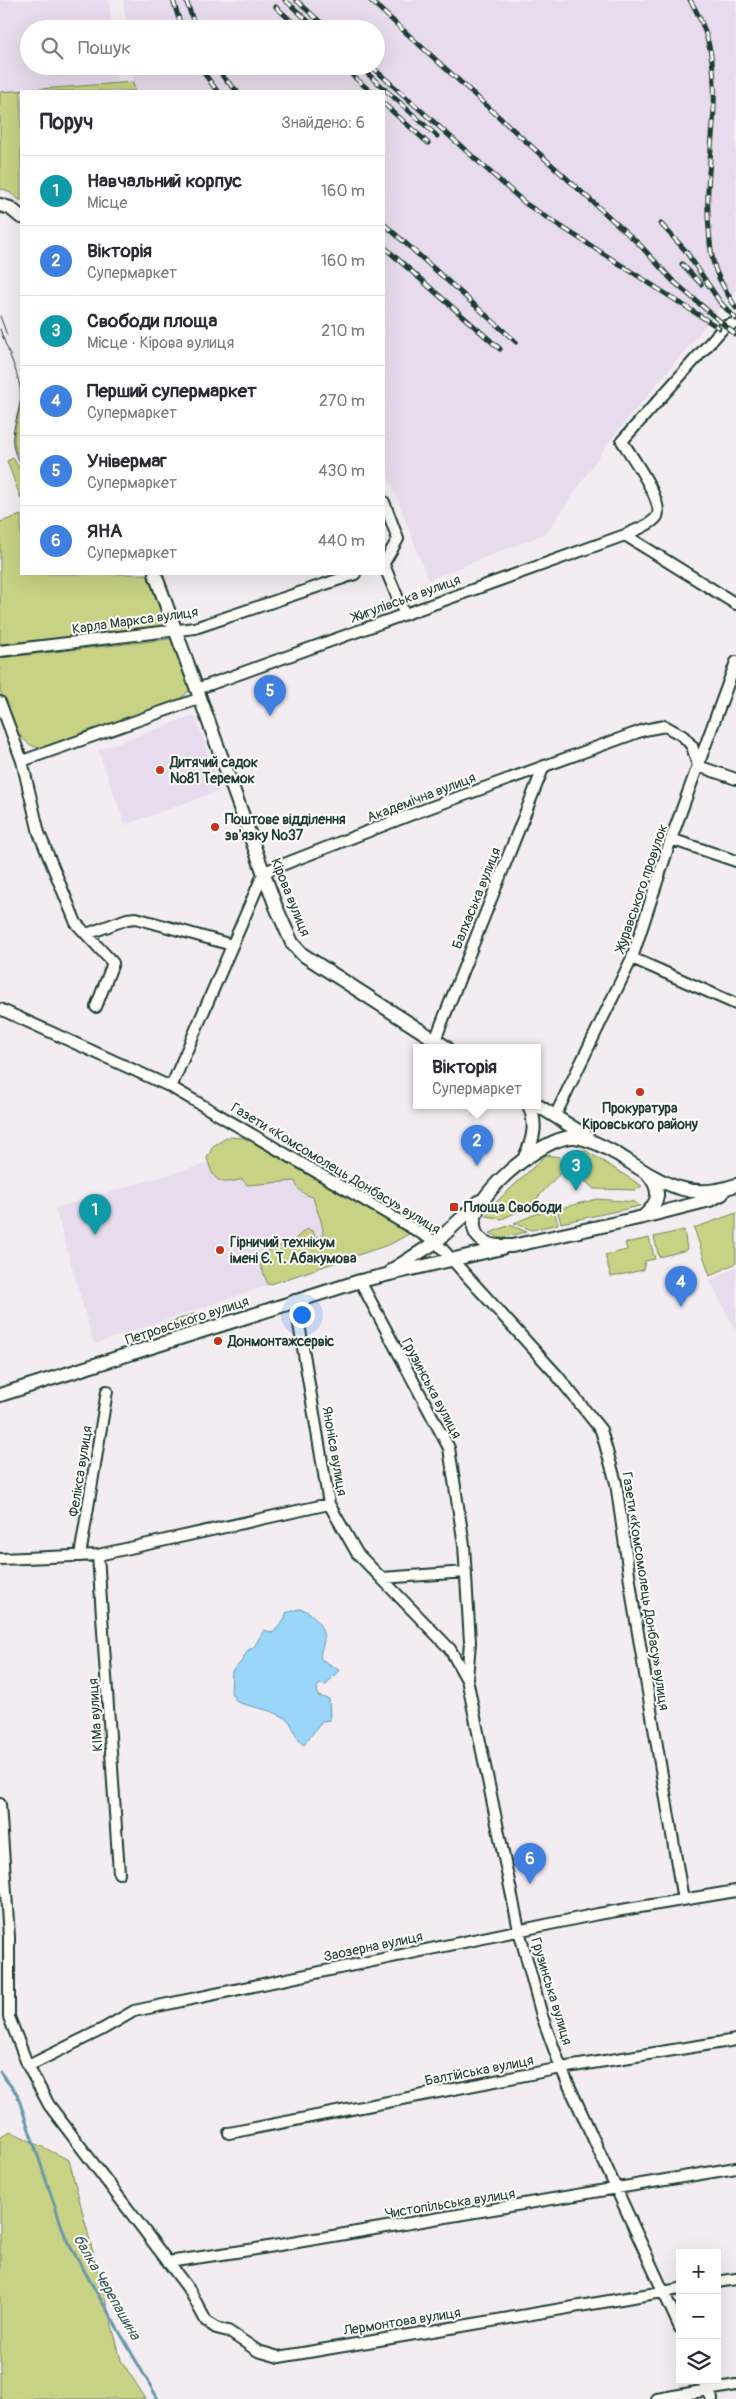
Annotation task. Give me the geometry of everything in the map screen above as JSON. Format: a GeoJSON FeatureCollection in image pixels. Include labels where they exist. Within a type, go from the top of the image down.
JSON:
{"type":"FeatureCollection","features":[{"type":"Feature","properties":{"kind":"main road"},"geometry":{"type":"LineString","coordinates":[[0,205],[10,208],[20,216]]}},
{"type":"Feature","properties":{"kind":"main road","name":"Кірова вулиця"},"geometry":{"type":"LineString","coordinates":[[155,575],[276,907],[296,949],[441,1044]]}},
{"type":"Feature","properties":{"kind":"main road"},"geometry":{"type":"LineString","coordinates":[[541,1107],[647,1173],[676,1188],[710,1192],[736,1186]]}},
{"type":"Feature","properties":{"kind":"main road"},"geometry":{"type":"LineString","coordinates":[[525,1158],[532,1142],[534,1130],[531,1109]]}},
{"type":"Feature","properties":{"kind":"main road"},"geometry":{"type":"LineString","coordinates":[[383,1275],[436,1242],[525,1158],[559,1138],[574,1137],[599,1144]]}},
{"type":"Feature","properties":{"kind":"main road"},"geometry":{"type":"LineString","coordinates":[[643,1217],[650,1211],[658,1195],[656,1183],[647,1173]]}},
{"type":"Feature","properties":{"kind":"main road"},"geometry":{"type":"LineString","coordinates":[[484,1196],[474,1219],[477,1234],[491,1245],[512,1246],[710,1200],[736,1186]]}},
{"type":"Feature","properties":{"kind":"main road","name":"Петровського вулиця"},"geometry":{"type":"LineString","coordinates":[[0,1395],[295,1300],[360,1281],[512,1246]]}},
{"type":"Feature","properties":{"kind":"street","name":"Жигулівська вулиця"},"geometry":{"type":"LineString","coordinates":[[22,761],[404,613],[625,534],[650,523],[658,517],[659,511],[656,497],[622,441],[725,326],[736,322]]}},
{"type":"Feature","properties":{"kind":"street"},"geometry":{"type":"LineString","coordinates":[[385,505],[398,539],[385,562]]}},
{"type":"Feature","properties":{"kind":"street"},"geometry":{"type":"LineString","coordinates":[[625,534],[736,604]]}},
{"type":"Feature","properties":{"kind":"street"},"geometry":{"type":"LineString","coordinates":[[385,566],[404,613]]}},
{"type":"Feature","properties":{"kind":"street","name":"Карла Маркса вулиця"},"geometry":{"type":"LineString","coordinates":[[0,651],[176,632],[195,628],[352,575]]}},
{"type":"Feature","properties":{"kind":"street","name":"Журавського провулок"},"geometry":{"type":"LineString","coordinates":[[555,1116],[632,958],[671,839],[736,662]]}},
{"type":"Feature","properties":{"kind":"street"},"geometry":{"type":"LineString","coordinates":[[0,702],[22,761],[39,833],[76,923],[113,963],[96,1007]]}},
{"type":"Feature","properties":{"kind":"street","name":"Академічна вулиця"},"geometry":{"type":"LineString","coordinates":[[264,872],[637,732],[665,726],[683,736],[692,746],[698,766]]}},
{"type":"Feature","properties":{"kind":"street","name":"Балхаська вулиця"},"geometry":{"type":"LineString","coordinates":[[434,1040],[544,766]]}},
{"type":"Feature","properties":{"kind":"street"},"geometry":{"type":"LineString","coordinates":[[698,766],[736,779]]}},
{"type":"Feature","properties":{"kind":"street"},"geometry":{"type":"LineString","coordinates":[[671,839],[736,861]]}},
{"type":"Feature","properties":{"kind":"street"},"geometry":{"type":"LineString","coordinates":[[171,1087],[264,872]]}},
{"type":"Feature","properties":{"kind":"street"},"geometry":{"type":"LineString","coordinates":[[86,934],[126,919],[136,918],[232,945]]}},
{"type":"Feature","properties":{"kind":"street"},"geometry":{"type":"LineString","coordinates":[[632,958],[736,1004]]}},
{"type":"Feature","properties":{"kind":"street","name":"Газети «Комсомолець Донбасу» вулиця"},"geometry":{"type":"LineString","coordinates":[[0,1009],[171,1087],[436,1242],[454,1259],[556,1374],[601,1430],[616,1483],[634,1608],[684,1900]]}},
{"type":"Feature","properties":{"kind":"street","name":"Грузинська вулиця"},"geometry":{"type":"LineString","coordinates":[[360,1281],[449,1448],[464,1545],[470,1644],[467,1678],[519,1930],[542,2016],[561,2068],[676,2319]]}},
{"type":"Feature","properties":{"kind":"street","name":"Яноніса вулиця"},"geometry":{"type":"LineString","coordinates":[[295,1300],[330,1504],[357,1553],[450,1649],[467,1678]]}},
{"type":"Feature","properties":{"kind":"street","name":"Фелікса вулиця"},"geometry":{"type":"LineString","coordinates":[[80,1556],[107,1391]]}},
{"type":"Feature","properties":{"kind":"street"},"geometry":{"type":"LineString","coordinates":[[0,1559],[98,1555],[330,1504]]}},
{"type":"Feature","properties":{"kind":"street","name":"Грузинська вулиця"},"geometry":{"type":"LineString","coordinates":[[464,1545],[470,1644]]}},
{"type":"Feature","properties":{"kind":"street","name":"КІМа вулиця"},"geometry":{"type":"LineString","coordinates":[[98,1555],[119,1873]]}},
{"type":"Feature","properties":{"kind":"street"},"geometry":{"type":"LineString","coordinates":[[382,1578],[466,1572]]}},
{"type":"Feature","properties":{"kind":"street"},"geometry":{"type":"LineString","coordinates":[[450,1649],[470,1644]]}},
{"type":"Feature","properties":{"kind":"street","name":"Лермонтова вулиця"},"geometry":{"type":"LineString","coordinates":[[0,1804],[9,1937],[9,2017],[28,2066],[49,2105],[190,2291],[206,2321],[216,2328],[228,2331],[258,2351],[279,2357],[676,2290]]}},
{"type":"Feature","properties":{"kind":"street","name":"Заозерна вулиця"},"geometry":{"type":"LineString","coordinates":[[28,2066],[103,2029],[134,2011],[519,1930],[736,1891]]}},
{"type":"Feature","properties":{"kind":"street","name":"Балтійська вулиця"},"geometry":{"type":"LineString","coordinates":[[229,2133],[561,2068],[736,2040]]}},
{"type":"Feature","properties":{"kind":"street","name":"Чистопільська вулиця"},"geometry":{"type":"LineString","coordinates":[[168,2262],[736,2168]]}},
{"type":"Feature","properties":{"kind":"street"},"geometry":{"type":"LineString","coordinates":[[721,2281],[736,2279]]}},
{"type":"Feature","properties":{"kind":"street"},"geometry":{"type":"LineString","coordinates":[[657,2399],[736,2385]]}},
{"type":"Feature","properties":{"kind":"shaded area"},"geometry":{"type":"Polygon","coordinates":[[[0,0],[109,0],[111,20],[20,20],[20,75],[116,75],[117,82],[0,92],[0,0]]]}},
{"type":"Feature","properties":{"kind":"shaded area"},"geometry":{"type":"Polygon","coordinates":[[[123,0],[736,0],[736,289],[608,443],[547,533],[428,580],[385,466],[385,90],[135,90],[132,75],[385,75],[385,20],[126,20],[123,0]]]}},
{"type":"Feature","properties":{"kind":"shaded area","name":"Дитячий садок №81 Теремок"},"geometry":{"type":"Polygon","coordinates":[[[195,715],[221,790],[125,825],[98,750],[195,715]]]}},
{"type":"Feature","properties":{"kind":"shaded area","name":"Гірничий технікум імені Є. Т. Абакумова"},"geometry":{"type":"Polygon","coordinates":[[[266,1146],[391,1244],[94,1344],[55,1208],[266,1146]]]}},
{"type":"Feature","properties":{"kind":"shaded area"},"geometry":{"type":"Polygon","coordinates":[[[736,1267],[736,1331],[710,1281],[736,1267]]]}},
{"type":"Feature","properties":{"kind":"green space"},"geometry":{"type":"Polygon","coordinates":[[[133,82],[135,90],[27,90],[133,82]]]}},
{"type":"Feature","properties":{"kind":"green space"},"geometry":{"type":"Polygon","coordinates":[[[20,90],[20,200],[6,190],[0,189],[0,92],[20,90]]]}},
{"type":"Feature","properties":{"kind":"green space"},"geometry":{"type":"Polygon","coordinates":[[[20,407],[20,458],[14,439],[20,407]]]}},
{"type":"Feature","properties":{"kind":"green space"},"geometry":{"type":"Polygon","coordinates":[[[13,458],[20,469],[20,496],[7,461],[13,458]]]}},
{"type":"Feature","properties":{"kind":"green space"},"geometry":{"type":"Polygon","coordinates":[[[20,515],[20,575],[147,575],[167,628],[0,644],[0,522],[20,515]]]}},
{"type":"Feature","properties":{"kind":"green space"},"geometry":{"type":"Polygon","coordinates":[[[171,639],[190,690],[180,699],[45,748],[36,747],[28,743],[21,736],[5,708],[0,689],[0,658],[171,639]]]}},
{"type":"Feature","properties":{"kind":"green space"},"geometry":{"type":"Polygon","coordinates":[[[228,1137],[247,1138],[266,1146],[414,1231],[391,1244],[268,1285],[259,1261],[260,1254],[293,1241],[306,1229],[313,1231],[315,1236],[320,1238],[323,1234],[322,1225],[313,1197],[301,1192],[295,1181],[247,1185],[242,1179],[228,1182],[218,1180],[212,1172],[207,1158],[213,1146],[228,1137]]]}},
{"type":"Feature","properties":{"kind":"green space"},"geometry":{"type":"Polygon","coordinates":[[[585,1150],[642,1186],[636,1190],[594,1189],[573,1170],[571,1155],[585,1150]]]}},
{"type":"Feature","properties":{"kind":"green space"},"geometry":{"type":"Polygon","coordinates":[[[546,1155],[560,1157],[562,1171],[530,1206],[502,1219],[486,1216],[492,1206],[546,1155]]]}},
{"type":"Feature","properties":{"kind":"green space"},"geometry":{"type":"Polygon","coordinates":[[[597,1199],[635,1202],[640,1206],[561,1223],[557,1209],[597,1199]]]}},
{"type":"Feature","properties":{"kind":"green space"},"geometry":{"type":"Polygon","coordinates":[[[554,1210],[558,1224],[532,1230],[514,1223],[536,1214],[554,1210]]]}},
{"type":"Feature","properties":{"kind":"green space"},"geometry":{"type":"Polygon","coordinates":[[[736,1213],[736,1263],[710,1276],[694,1228],[736,1213]]]}},
{"type":"Feature","properties":{"kind":"green space"},"geometry":{"type":"Polygon","coordinates":[[[510,1225],[527,1232],[500,1238],[490,1233],[510,1225]]]}},
{"type":"Feature","properties":{"kind":"green space"},"geometry":{"type":"Polygon","coordinates":[[[684,1230],[687,1250],[659,1257],[654,1237],[684,1230]]]}},
{"type":"Feature","properties":{"kind":"green space"},"geometry":{"type":"Polygon","coordinates":[[[649,1238],[655,1259],[645,1261],[643,1270],[611,1277],[605,1255],[627,1250],[625,1243],[649,1238]]]}},
{"type":"Feature","properties":{"kind":"green space"},"geometry":{"type":"Polygon","coordinates":[[[196,1313],[195,1323],[167,1333],[160,1329],[159,1326],[196,1313]]]}},
{"type":"Feature","properties":{"kind":"green space"},"geometry":{"type":"Polygon","coordinates":[[[10,2131],[69,2160],[121,2360],[146,2399],[0,2399],[0,2138],[10,2131]]]}},
{"type":"Feature","properties":{"kind":"water"},"geometry":{"type":"Polygon","coordinates":[[[299,1609],[309,1612],[322,1629],[324,1639],[321,1659],[339,1670],[326,1685],[320,1684],[317,1687],[318,1696],[329,1699],[330,1720],[322,1721],[304,1745],[299,1740],[288,1720],[270,1711],[237,1702],[231,1693],[232,1671],[242,1661],[248,1650],[254,1647],[264,1630],[273,1633],[285,1619],[286,1613],[299,1609]]]}},
{"type":"Feature","properties":{"kind":"waterway","name":"балка Черепашина"},"geometry":{"type":"LineString","coordinates":[[0,2072],[17,2094],[66,2239],[158,2399]]}},
{"type":"Feature","properties":{"kind":"tram line"},"geometry":{"type":"LineString","coordinates":[[0,316],[7,335]]}},
{"type":"Feature","properties":{"kind":"tram line"},"geometry":{"type":"LineString","coordinates":[[0,329],[20,388]]}},
{"type":"Feature","properties":{"kind":"tram line"},"geometry":{"type":"LineString","coordinates":[[20,388],[20,398]]}},
{"type":"Feature","properties":{"kind":"tram line"},"geometry":{"type":"LineString","coordinates":[[20,398],[13,435],[15,454],[20,462]]}},
{"type":"Feature","properties":{"kind":"railway"},"geometry":{"type":"LineString","coordinates":[[173,0],[179,20]]}},
{"type":"Feature","properties":{"kind":"railway"},"geometry":{"type":"LineString","coordinates":[[186,0],[193,20]]}},
{"type":"Feature","properties":{"kind":"railway"},"geometry":{"type":"LineString","coordinates":[[285,0],[307,20]]}},
{"type":"Feature","properties":{"kind":"railway"},"geometry":{"type":"LineString","coordinates":[[296,0],[318,20]]}},
{"type":"Feature","properties":{"kind":"railway"},"geometry":{"type":"LineString","coordinates":[[370,0],[639,244],[673,281],[736,335]]}},
{"type":"Feature","properties":{"kind":"railway"},"geometry":{"type":"LineString","coordinates":[[690,0],[704,28],[711,56],[714,84],[708,200],[711,251],[718,276],[736,308]]}},
{"type":"Feature","properties":{"kind":"railway"},"geometry":{"type":"LineString","coordinates":[[276,7],[290,20]]}},
{"type":"Feature","properties":{"kind":"railway"},"geometry":{"type":"LineString","coordinates":[[205,75],[216,90]]}},
{"type":"Feature","properties":{"kind":"railway"},"geometry":{"type":"LineString","coordinates":[[222,75],[236,90]]}},
{"type":"Feature","properties":{"kind":"railway"},"geometry":{"type":"LineString","coordinates":[[352,75],[369,90]]}},
{"type":"Feature","properties":{"kind":"railway"},"geometry":{"type":"LineString","coordinates":[[369,75],[437,136]]}},
{"type":"Feature","properties":{"kind":"railway"},"geometry":{"type":"LineString","coordinates":[[381,75],[526,204],[719,328]]}},
{"type":"Feature","properties":{"kind":"railway"},"geometry":{"type":"LineString","coordinates":[[385,105],[428,143]]}},
{"type":"Feature","properties":{"kind":"railway"},"geometry":{"type":"LineString","coordinates":[[661,224],[685,250],[722,305]]}},
{"type":"Feature","properties":{"kind":"railway"},"geometry":{"type":"LineString","coordinates":[[385,225],[516,342]]}},
{"type":"Feature","properties":{"kind":"railway"},"geometry":{"type":"LineString","coordinates":[[385,248],[500,349]]}},
{"type":"Feature","properties":{"kind":"railway"},"geometry":{"type":"LineString","coordinates":[[682,264],[701,284]]}},
{"type":"Feature","properties":{"kind":"railway"},"geometry":{"type":"LineString","coordinates":[[719,301],[736,319]]}},
{"type":"Feature","properties":{"kind":"place","name":"Універмаг"},"geometry":{"type":"Point","coordinates":[270,716]}},
{"type":"Feature","properties":{"kind":"place","name":"Дитячий садок №81 Теремок"},"geometry":{"type":"Point","coordinates":[160,770]}},
{"type":"Feature","properties":{"kind":"place","name":"Поштове відділення зв'язку №37"},"geometry":{"type":"Point","coordinates":[215,827]}},
{"type":"Feature","properties":{"kind":"place","name":"Прокуратура Кіровського району"},"geometry":{"type":"Point","coordinates":[640,1092]}},
{"type":"Feature","properties":{"kind":"place","name":"Вікторія"},"geometry":{"type":"Point","coordinates":[477,1166]}},
{"type":"Feature","properties":{"kind":"place","name":"Свободи площа"},"geometry":{"type":"Point","coordinates":[576,1191]}},
{"type":"Feature","properties":{"kind":"place","name":"Площа Свободи"},"geometry":{"type":"Point","coordinates":[454,1207]}},
{"type":"Feature","properties":{"kind":"place","name":"Навчальний корпус"},"geometry":{"type":"Point","coordinates":[95,1235]}},
{"type":"Feature","properties":{"kind":"place","name":"Гірничий технікум імені Є. Т. Абакумова"},"geometry":{"type":"Point","coordinates":[220,1250]}},
{"type":"Feature","properties":{"kind":"place","name":"Перший супермаркет"},"geometry":{"type":"Point","coordinates":[681,1307]}},
{"type":"Feature","properties":{"kind":"place","name":"Донмонтажсервіс"},"geometry":{"type":"Point","coordinates":[218,1341]}},
{"type":"Feature","properties":{"kind":"place","name":"ЯНА"},"geometry":{"type":"Point","coordinates":[530,1884]}}]}
